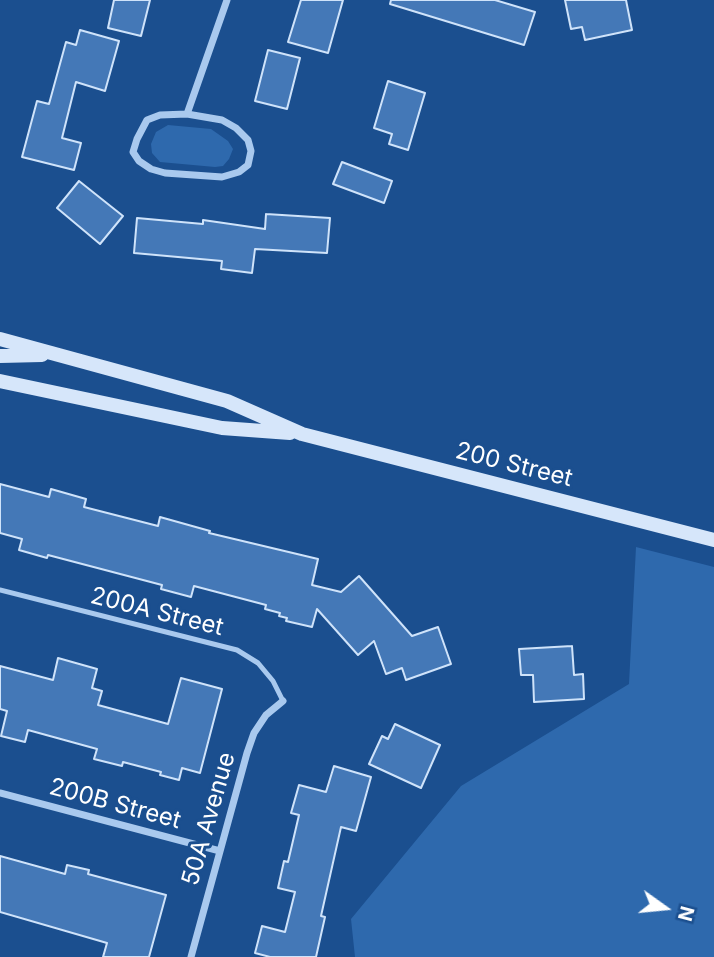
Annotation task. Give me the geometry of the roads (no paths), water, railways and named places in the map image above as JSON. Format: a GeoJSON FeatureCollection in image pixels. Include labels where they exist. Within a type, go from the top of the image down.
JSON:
{"type":"FeatureCollection","features":[{"type":"Feature","properties":{"kind":"main road","name":"200 Street"},"geometry":{"type":"LineString","coordinates":[[0,339],[227,401],[302,434],[714,540]]}},
{"type":"Feature","properties":{"kind":"main road"},"geometry":{"type":"LineString","coordinates":[[0,356],[57,355]]}},
{"type":"Feature","properties":{"kind":"main road","name":"200 Street"},"geometry":{"type":"LineString","coordinates":[[0,381],[222,428],[302,434]]}},
{"type":"Feature","properties":{"kind":"street"},"geometry":{"type":"LineString","coordinates":[[187,114],[227,0]]}},
{"type":"Feature","properties":{"kind":"street"},"geometry":{"type":"LineString","coordinates":[[187,114],[222,120],[236,128],[248,140],[251,151],[248,165],[239,172],[222,177],[165,173],[151,169],[139,161],[133,152],[147,120],[160,115],[187,114]]}},
{"type":"Feature","properties":{"kind":"street","name":"50A Avenue"},"geometry":{"type":"LineString","coordinates":[[191,957],[254,733],[266,715],[284,701]]}},
{"type":"Feature","properties":{"kind":"street","name":"200B Street"},"geometry":{"type":"LineString","coordinates":[[0,793],[220,851]]}},
{"type":"Feature","properties":{"kind":"lane","name":"200A Street"},"geometry":{"type":"LineString","coordinates":[[0,590],[237,650],[258,663],[273,681],[284,701]]}}]}
